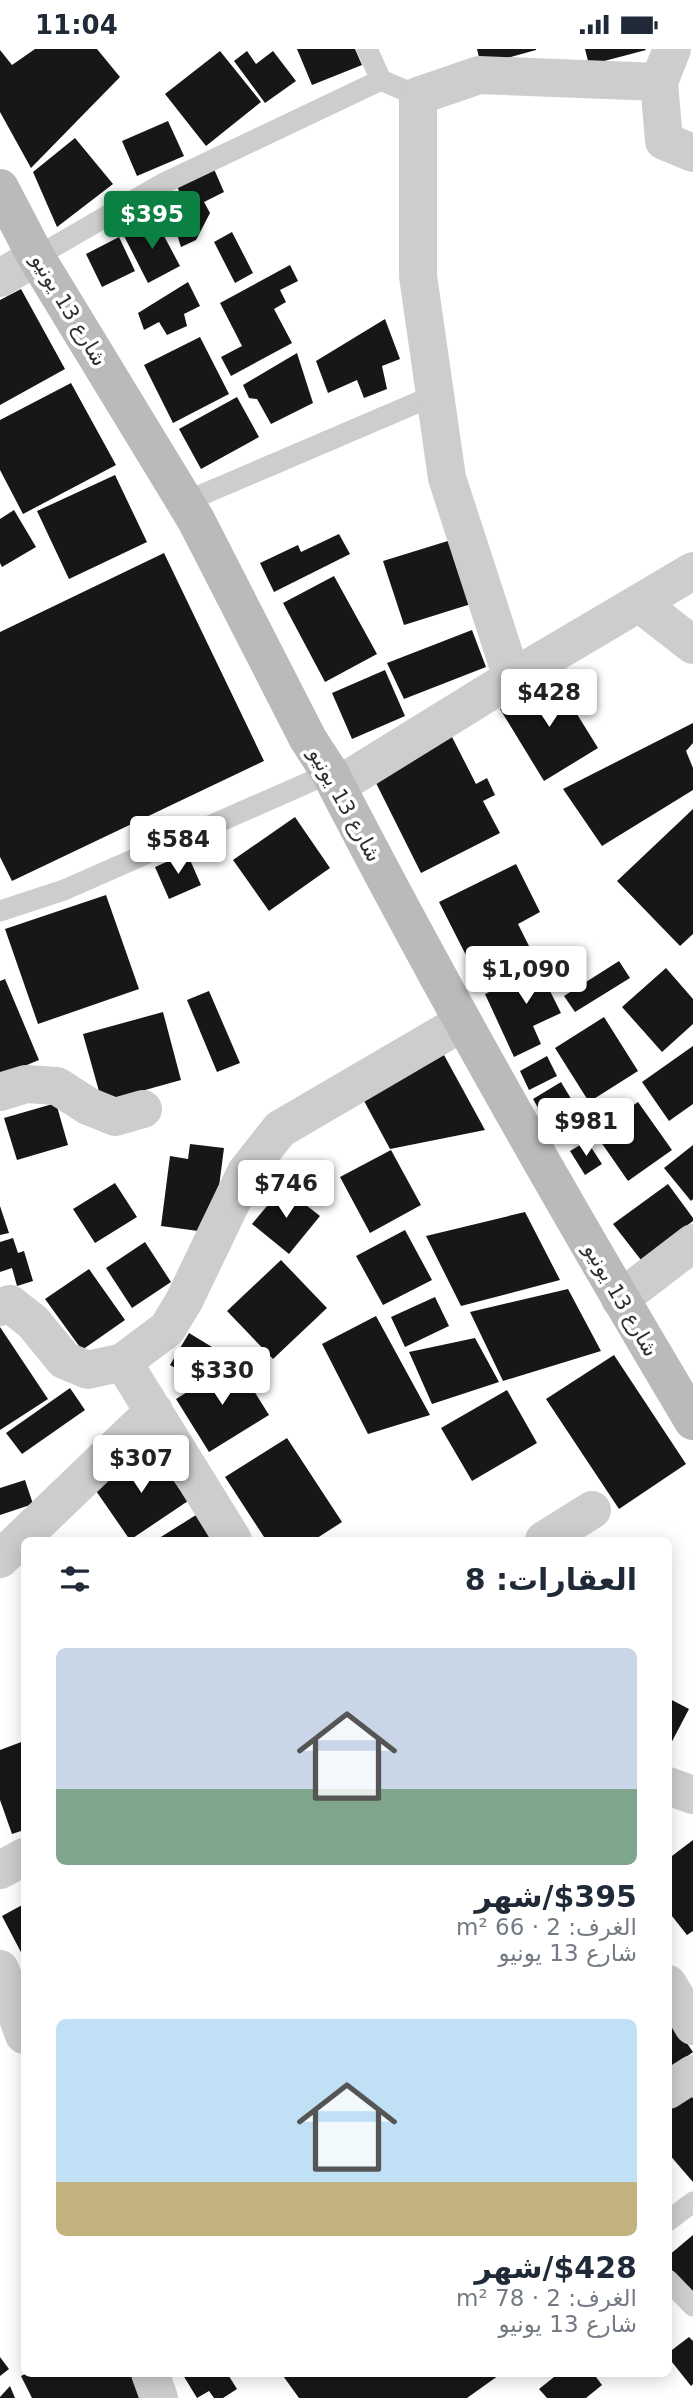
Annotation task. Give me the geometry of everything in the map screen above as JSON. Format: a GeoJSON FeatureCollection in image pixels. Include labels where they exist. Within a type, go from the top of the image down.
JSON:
{"type":"FeatureCollection","features":[{"type":"Feature","properties":{"kind":"street"},"geometry":{"type":"LineString","coordinates":[[512,678],[447,478],[418,276],[418,96],[479,75],[666,66],[664,141],[693,153]]}},
{"type":"Feature","properties":{"kind":"street","name":"شارع 13 يونيو"},"geometry":{"type":"LineString","coordinates":[[0,188],[36,257],[185,502],[308,739],[334,780],[463,1022],[620,1299],[693,1421]]}},
{"type":"Feature","properties":{"kind":"street"},"geometry":{"type":"LineString","coordinates":[[0,278],[36,257]]}},
{"type":"Feature","properties":{"kind":"street"},"geometry":{"type":"LineString","coordinates":[[334,780],[693,571]]}},
{"type":"Feature","properties":{"kind":"street"},"geometry":{"type":"LineString","coordinates":[[639,603],[693,645]]}},
{"type":"Feature","properties":{"kind":"street"},"geometry":{"type":"LineString","coordinates":[[0,1307],[10,1304],[33,1322],[64,1360],[88,1370],[123,1362],[167,1329],[184,1300],[246,1172],[280,1129],[463,1022]]}},
{"type":"Feature","properties":{"kind":"street"},"geometry":{"type":"LineString","coordinates":[[0,1092],[26,1084],[57,1086],[89,1106],[114,1117],[143,1109]]}},
{"type":"Feature","properties":{"kind":"street"},"geometry":{"type":"LineString","coordinates":[[620,1299],[693,1244]]}},
{"type":"Feature","properties":{"kind":"street"},"geometry":{"type":"LineString","coordinates":[[123,1362],[231,1537]]}},
{"type":"Feature","properties":{"kind":"street"},"geometry":{"type":"LineString","coordinates":[[23,1537],[154,1411]]}},
{"type":"Feature","properties":{"kind":"street"},"geometry":{"type":"LineString","coordinates":[[549,1537],[592,1510]]}},
{"type":"Feature","properties":{"kind":"street"},"geometry":{"type":"LineString","coordinates":[[0,1559],[21,1539]]}},
{"type":"Feature","properties":{"kind":"street"},"geometry":{"type":"LineString","coordinates":[[672,1787],[693,1794]]}},
{"type":"Feature","properties":{"kind":"street"},"geometry":{"type":"LineString","coordinates":[[0,1969],[21,2027]]}},
{"type":"Feature","properties":{"kind":"street"},"geometry":{"type":"LineString","coordinates":[[672,1991],[693,2025]]}},
{"type":"Feature","properties":{"kind":"street"},"geometry":{"type":"LineString","coordinates":[[672,2088],[693,2074]]}},
{"type":"Feature","properties":{"kind":"street"},"geometry":{"type":"LineString","coordinates":[[151,2377],[159,2398]]}},
{"type":"Feature","properties":{"kind":"lane"},"geometry":{"type":"LineString","coordinates":[[367,49],[381,80],[418,96]]}},
{"type":"Feature","properties":{"kind":"lane"},"geometry":{"type":"LineString","coordinates":[[36,257],[163,184],[381,80]]}},
{"type":"Feature","properties":{"kind":"lane"},"geometry":{"type":"LineString","coordinates":[[185,502],[435,395]]}},
{"type":"Feature","properties":{"kind":"lane"},"geometry":{"type":"LineString","coordinates":[[0,911],[64,890],[334,780]]}},
{"type":"Feature","properties":{"kind":"lane"},"geometry":{"type":"LineString","coordinates":[[672,2218],[693,2202]]}},
{"type":"Feature","properties":{"kind":"lane"},"geometry":{"type":"LineString","coordinates":[[672,2284],[693,2306]]}},
{"type":"Feature","properties":{"kind":"building"},"geometry":{"type":"Polygon","coordinates":[[[35,49],[97,49],[120,77],[31,168],[0,112],[0,50],[12,65],[35,49]]]}},
{"type":"Feature","properties":{"kind":"building"},"geometry":{"type":"Polygon","coordinates":[[[297,49],[355,49],[362,65],[312,85],[297,49]]]}},
{"type":"Feature","properties":{"kind":"building"},"geometry":{"type":"Polygon","coordinates":[[[477,49],[536,49],[536,50],[481,65],[477,49]]]}},
{"type":"Feature","properties":{"kind":"building"},"geometry":{"type":"Polygon","coordinates":[[[585,49],[645,49],[646,50],[589,65],[585,49]]]}},
{"type":"Feature","properties":{"kind":"building"},"geometry":{"type":"Polygon","coordinates":[[[220,51],[261,102],[206,146],[165,94],[220,51]]]}},
{"type":"Feature","properties":{"kind":"building"},"geometry":{"type":"Polygon","coordinates":[[[247,51],[256,64],[273,51],[296,81],[265,103],[234,61],[247,51]]]}},
{"type":"Feature","properties":{"kind":"building"},"geometry":{"type":"Polygon","coordinates":[[[168,121],[184,156],[137,176],[122,141],[168,121]]]}},
{"type":"Feature","properties":{"kind":"building"},"geometry":{"type":"Polygon","coordinates":[[[75,138],[113,184],[57,227],[33,172],[75,138]]]}},
{"type":"Feature","properties":{"kind":"building"},"geometry":{"type":"Polygon","coordinates":[[[214,169],[224,192],[204,202],[210,213],[196,240],[181,247],[175,228],[191,221],[177,186],[214,169]]]}},
{"type":"Feature","properties":{"kind":"building"},"geometry":{"type":"Polygon","coordinates":[[[155,219],[180,266],[148,283],[124,236],[155,219]]]}},
{"type":"Feature","properties":{"kind":"building"},"geometry":{"type":"Polygon","coordinates":[[[232,232],[253,273],[235,283],[214,242],[232,232]]]}},
{"type":"Feature","properties":{"kind":"building"},"geometry":{"type":"Polygon","coordinates":[[[119,237],[135,271],[102,287],[86,254],[119,237]]]}},
{"type":"Feature","properties":{"kind":"building"},"geometry":{"type":"Polygon","coordinates":[[[290,265],[298,281],[280,290],[286,302],[274,309],[292,343],[231,376],[221,357],[242,346],[220,303],[290,265]]]}},
{"type":"Feature","properties":{"kind":"building"},"geometry":{"type":"Polygon","coordinates":[[[188,282],[200,306],[184,314],[187,326],[167,335],[159,322],[144,330],[138,313],[188,282]]]}},
{"type":"Feature","properties":{"kind":"building"},"geometry":{"type":"Polygon","coordinates":[[[21,289],[65,369],[0,405],[0,300],[21,289]]]}},
{"type":"Feature","properties":{"kind":"building"},"geometry":{"type":"Polygon","coordinates":[[[385,319],[400,359],[382,366],[387,389],[364,398],[357,380],[328,393],[316,361],[385,319]]]}},
{"type":"Feature","properties":{"kind":"building"},"geometry":{"type":"Polygon","coordinates":[[[200,337],[229,394],[173,423],[144,365],[200,337]]]}},
{"type":"Feature","properties":{"kind":"building"},"geometry":{"type":"Polygon","coordinates":[[[297,353],[313,403],[271,424],[257,399],[249,398],[243,385],[297,353]]]}},
{"type":"Feature","properties":{"kind":"building"},"geometry":{"type":"Polygon","coordinates":[[[71,383],[116,465],[23,514],[0,470],[0,420],[71,383]]]}},
{"type":"Feature","properties":{"kind":"building"},"geometry":{"type":"Polygon","coordinates":[[[237,397],[259,437],[201,469],[179,429],[237,397]]]}},
{"type":"Feature","properties":{"kind":"building"},"geometry":{"type":"Polygon","coordinates":[[[115,475],[147,542],[69,579],[37,511],[115,475]]]}},
{"type":"Feature","properties":{"kind":"building"},"geometry":{"type":"Polygon","coordinates":[[[14,510],[36,547],[2,567],[0,519],[14,510]]]}},
{"type":"Feature","properties":{"kind":"building"},"geometry":{"type":"Polygon","coordinates":[[[339,534],[350,554],[274,592],[260,563],[298,545],[301,552],[339,534]]]}},
{"type":"Feature","properties":{"kind":"building"},"geometry":{"type":"Polygon","coordinates":[[[451,540],[471,604],[404,625],[383,561],[451,540]]]}},
{"type":"Feature","properties":{"kind":"building"},"geometry":{"type":"Polygon","coordinates":[[[164,553],[264,761],[12,881],[0,857],[0,632],[164,553]]]}},
{"type":"Feature","properties":{"kind":"building"},"geometry":{"type":"Polygon","coordinates":[[[334,576],[377,654],[325,682],[283,603],[334,576]]]}},
{"type":"Feature","properties":{"kind":"building"},"geometry":{"type":"Polygon","coordinates":[[[472,630],[486,667],[404,699],[387,663],[472,630]]]}},
{"type":"Feature","properties":{"kind":"building"},"geometry":{"type":"Polygon","coordinates":[[[385,670],[405,716],[352,739],[332,693],[385,670]]]}},
{"type":"Feature","properties":{"kind":"building"},"geometry":{"type":"Polygon","coordinates":[[[554,677],[598,748],[544,781],[500,709],[554,677]]]}},
{"type":"Feature","properties":{"kind":"building"},"geometry":{"type":"Polygon","coordinates":[[[693,723],[693,743],[686,751],[693,768],[693,790],[602,846],[563,789],[693,723]]]}},
{"type":"Feature","properties":{"kind":"building"},"geometry":{"type":"Polygon","coordinates":[[[451,735],[476,784],[487,778],[495,795],[483,801],[500,833],[421,873],[373,777],[451,735]]]}},
{"type":"Feature","properties":{"kind":"building"},"geometry":{"type":"Polygon","coordinates":[[[693,809],[693,934],[680,946],[617,881],[693,809]]]}},
{"type":"Feature","properties":{"kind":"building"},"geometry":{"type":"Polygon","coordinates":[[[295,817],[330,868],[269,911],[233,860],[295,817]]]}},
{"type":"Feature","properties":{"kind":"building"},"geometry":{"type":"Polygon","coordinates":[[[187,853],[201,885],[169,899],[155,867],[187,853]]]}},
{"type":"Feature","properties":{"kind":"building"},"geometry":{"type":"Polygon","coordinates":[[[516,864],[540,912],[518,924],[534,956],[480,983],[439,902],[516,864]]]}},
{"type":"Feature","properties":{"kind":"building"},"geometry":{"type":"Polygon","coordinates":[[[106,895],[139,989],[38,1024],[5,929],[106,895]]]}},
{"type":"Feature","properties":{"kind":"building"},"geometry":{"type":"Polygon","coordinates":[[[561,958],[569,976],[547,985],[561,1013],[533,1026],[541,1044],[514,1057],[485,994],[561,958]]]}},
{"type":"Feature","properties":{"kind":"building"},"geometry":{"type":"Polygon","coordinates":[[[619,961],[630,978],[575,1012],[564,996],[619,961]]]}},
{"type":"Feature","properties":{"kind":"building"},"geometry":{"type":"Polygon","coordinates":[[[666,968],[693,999],[693,1024],[662,1052],[622,1007],[666,968]]]}},
{"type":"Feature","properties":{"kind":"building"},"geometry":{"type":"Polygon","coordinates":[[[5,979],[39,1060],[0,1076],[0,981],[5,979]]]}},
{"type":"Feature","properties":{"kind":"building"},"geometry":{"type":"Polygon","coordinates":[[[209,991],[240,1063],[217,1072],[187,1000],[209,991]]]}},
{"type":"Feature","properties":{"kind":"building"},"geometry":{"type":"Polygon","coordinates":[[[163,1012],[181,1080],[102,1102],[83,1034],[163,1012]]]}},
{"type":"Feature","properties":{"kind":"building"},"geometry":{"type":"Polygon","coordinates":[[[604,1017],[638,1071],[589,1102],[555,1048],[604,1017]]]}},
{"type":"Feature","properties":{"kind":"building"},"geometry":{"type":"Polygon","coordinates":[[[693,1046],[693,1104],[669,1121],[642,1082],[693,1046]]]}},
{"type":"Feature","properties":{"kind":"building"},"geometry":{"type":"Polygon","coordinates":[[[444,1055],[485,1130],[390,1149],[363,1099],[444,1055]]]}},
{"type":"Feature","properties":{"kind":"building"},"geometry":{"type":"Polygon","coordinates":[[[547,1056],[557,1076],[529,1090],[520,1071],[547,1056]]]}},
{"type":"Feature","properties":{"kind":"building"},"geometry":{"type":"Polygon","coordinates":[[[561,1082],[579,1112],[560,1124],[553,1113],[544,1118],[533,1099],[561,1082]]]}},
{"type":"Feature","properties":{"kind":"building"},"geometry":{"type":"Polygon","coordinates":[[[638,1102],[672,1150],[628,1181],[594,1132],[638,1102]]]}},
{"type":"Feature","properties":{"kind":"building"},"geometry":{"type":"Polygon","coordinates":[[[56,1103],[68,1145],[17,1160],[4,1118],[56,1103]]]}},
{"type":"Feature","properties":{"kind":"building"},"geometry":{"type":"Polygon","coordinates":[[[587,1141],[602,1164],[585,1175],[570,1151],[587,1141]]]}},
{"type":"Feature","properties":{"kind":"building"},"geometry":{"type":"Polygon","coordinates":[[[190,1144],[224,1148],[213,1233],[161,1226],[170,1156],[188,1159],[190,1144]]]}},
{"type":"Feature","properties":{"kind":"building"},"geometry":{"type":"Polygon","coordinates":[[[693,1145],[693,1199],[691,1201],[664,1168],[693,1145]]]}},
{"type":"Feature","properties":{"kind":"building"},"geometry":{"type":"Polygon","coordinates":[[[391,1150],[421,1205],[370,1233],[340,1177],[391,1150]]]}},
{"type":"Feature","properties":{"kind":"building"},"geometry":{"type":"Polygon","coordinates":[[[115,1183],[137,1217],[95,1243],[73,1209],[115,1183]]]}},
{"type":"Feature","properties":{"kind":"building"},"geometry":{"type":"Polygon","coordinates":[[[668,1184],[693,1221],[641,1260],[613,1224],[668,1184]]]}},
{"type":"Feature","properties":{"kind":"building"},"geometry":{"type":"Polygon","coordinates":[[[283,1187],[320,1216],[289,1254],[252,1224],[283,1187]]]}},
{"type":"Feature","properties":{"kind":"building"},"geometry":{"type":"Polygon","coordinates":[[[0,1206],[9,1233],[0,1235],[0,1206]]]}},
{"type":"Feature","properties":{"kind":"building"},"geometry":{"type":"Polygon","coordinates":[[[525,1212],[560,1280],[461,1306],[426,1236],[525,1212]]]}},
{"type":"Feature","properties":{"kind":"building"},"geometry":{"type":"Polygon","coordinates":[[[405,1230],[432,1280],[383,1305],[356,1256],[405,1230]]]}},
{"type":"Feature","properties":{"kind":"building"},"geometry":{"type":"Polygon","coordinates":[[[13,1238],[18,1253],[24,1251],[33,1281],[17,1286],[12,1268],[0,1272],[0,1242],[13,1238]]]}},
{"type":"Feature","properties":{"kind":"building"},"geometry":{"type":"Polygon","coordinates":[[[145,1242],[171,1282],[132,1308],[106,1268],[145,1242]]]}},
{"type":"Feature","properties":{"kind":"building"},"geometry":{"type":"Polygon","coordinates":[[[281,1260],[327,1308],[273,1359],[227,1311],[281,1260]]]}},
{"type":"Feature","properties":{"kind":"building"},"geometry":{"type":"Polygon","coordinates":[[[89,1269],[125,1320],[82,1350],[45,1299],[89,1269]]]}},
{"type":"Feature","properties":{"kind":"building"},"geometry":{"type":"Polygon","coordinates":[[[568,1289],[601,1351],[503,1381],[470,1312],[568,1289]]]}},
{"type":"Feature","properties":{"kind":"building"},"geometry":{"type":"Polygon","coordinates":[[[435,1297],[449,1326],[405,1347],[391,1317],[435,1297]]]}},
{"type":"Feature","properties":{"kind":"building"},"geometry":{"type":"Polygon","coordinates":[[[376,1316],[430,1415],[368,1434],[322,1344],[376,1316]]]}},
{"type":"Feature","properties":{"kind":"building"},"geometry":{"type":"Polygon","coordinates":[[[0,1327],[48,1399],[0,1430],[0,1327]]]}},
{"type":"Feature","properties":{"kind":"building"},"geometry":{"type":"Polygon","coordinates":[[[189,1333],[212,1347],[193,1378],[170,1365],[189,1333]]]}},
{"type":"Feature","properties":{"kind":"building"},"geometry":{"type":"Polygon","coordinates":[[[475,1338],[499,1382],[432,1404],[409,1352],[475,1338]]]}},
{"type":"Feature","properties":{"kind":"building"},"geometry":{"type":"Polygon","coordinates":[[[614,1355],[686,1464],[619,1509],[546,1399],[614,1355]]]}},
{"type":"Feature","properties":{"kind":"building"},"geometry":{"type":"Polygon","coordinates":[[[236,1362],[269,1415],[209,1452],[176,1399],[236,1362]]]}},
{"type":"Feature","properties":{"kind":"building"},"geometry":{"type":"Polygon","coordinates":[[[70,1388],[85,1410],[22,1454],[6,1433],[70,1388]]]}},
{"type":"Feature","properties":{"kind":"building"},"geometry":{"type":"Polygon","coordinates":[[[507,1390],[537,1443],[472,1481],[441,1428],[507,1390]]]}},
{"type":"Feature","properties":{"kind":"building"},"geometry":{"type":"Polygon","coordinates":[[[287,1438],[342,1522],[319,1537],[264,1537],[225,1477],[287,1438]]]}},
{"type":"Feature","properties":{"kind":"building"},"geometry":{"type":"Polygon","coordinates":[[[151,1449],[188,1501],[134,1537],[128,1537],[94,1488],[151,1449]]]}},
{"type":"Feature","properties":{"kind":"building"},"geometry":{"type":"Polygon","coordinates":[[[25,1480],[33,1504],[0,1515],[0,1488],[25,1480]]]}},
{"type":"Feature","properties":{"kind":"building"},"geometry":{"type":"Polygon","coordinates":[[[196,1515],[210,1537],[161,1537],[196,1515]]]}},
{"type":"Feature","properties":{"kind":"building"},"geometry":{"type":"Polygon","coordinates":[[[672,1700],[689,1709],[672,1741],[672,1700]]]}},
{"type":"Feature","properties":{"kind":"building"},"geometry":{"type":"Polygon","coordinates":[[[21,1742],[21,1831],[12,1834],[0,1800],[0,1750],[21,1742]]]}},
{"type":"Feature","properties":{"kind":"building"},"geometry":{"type":"Polygon","coordinates":[[[693,1840],[693,1931],[687,1935],[672,1916],[672,1856],[693,1840]]]}},
{"type":"Feature","properties":{"kind":"building"},"geometry":{"type":"Polygon","coordinates":[[[21,1906],[21,1952],[2,1916],[21,1906]]]}},
{"type":"Feature","properties":{"kind":"building"},"geometry":{"type":"Polygon","coordinates":[[[672,2021],[693,2052],[672,2068],[672,2021]]]}},
{"type":"Feature","properties":{"kind":"building"},"geometry":{"type":"Polygon","coordinates":[[[689,2094],[693,2098],[693,2182],[672,2158],[672,2108],[689,2094]]]}},
{"type":"Feature","properties":{"kind":"building"},"geometry":{"type":"Polygon","coordinates":[[[693,2235],[693,2296],[672,2273],[672,2253],[693,2235]]]}},
{"type":"Feature","properties":{"kind":"building"},"geometry":{"type":"Polygon","coordinates":[[[689,2337],[693,2341],[691,2386],[672,2362],[672,2350],[689,2337]]]}},
{"type":"Feature","properties":{"kind":"building"},"geometry":{"type":"Polygon","coordinates":[[[0,2357],[9,2369],[0,2376],[0,2357]]]}},
{"type":"Feature","properties":{"kind":"building"},"geometry":{"type":"Polygon","coordinates":[[[22,2377],[143,2377],[152,2398],[32,2398],[22,2377]]]}},
{"type":"Feature","properties":{"kind":"building"},"geometry":{"type":"Polygon","coordinates":[[[184,2377],[230,2377],[237,2389],[223,2398],[214,2398],[209,2391],[197,2398],[184,2377]]]}},
{"type":"Feature","properties":{"kind":"building"},"geometry":{"type":"Polygon","coordinates":[[[284,2377],[496,2377],[467,2398],[299,2398],[284,2377]]]}},
{"type":"Feature","properties":{"kind":"building"},"geometry":{"type":"Polygon","coordinates":[[[554,2377],[596,2377],[602,2385],[586,2398],[547,2398],[539,2389],[554,2377]]]}},
{"type":"Feature","properties":{"kind":"building"},"geometry":{"type":"Polygon","coordinates":[[[10,2386],[15,2398],[0,2398],[0,2397],[10,2386]]]}}]}
